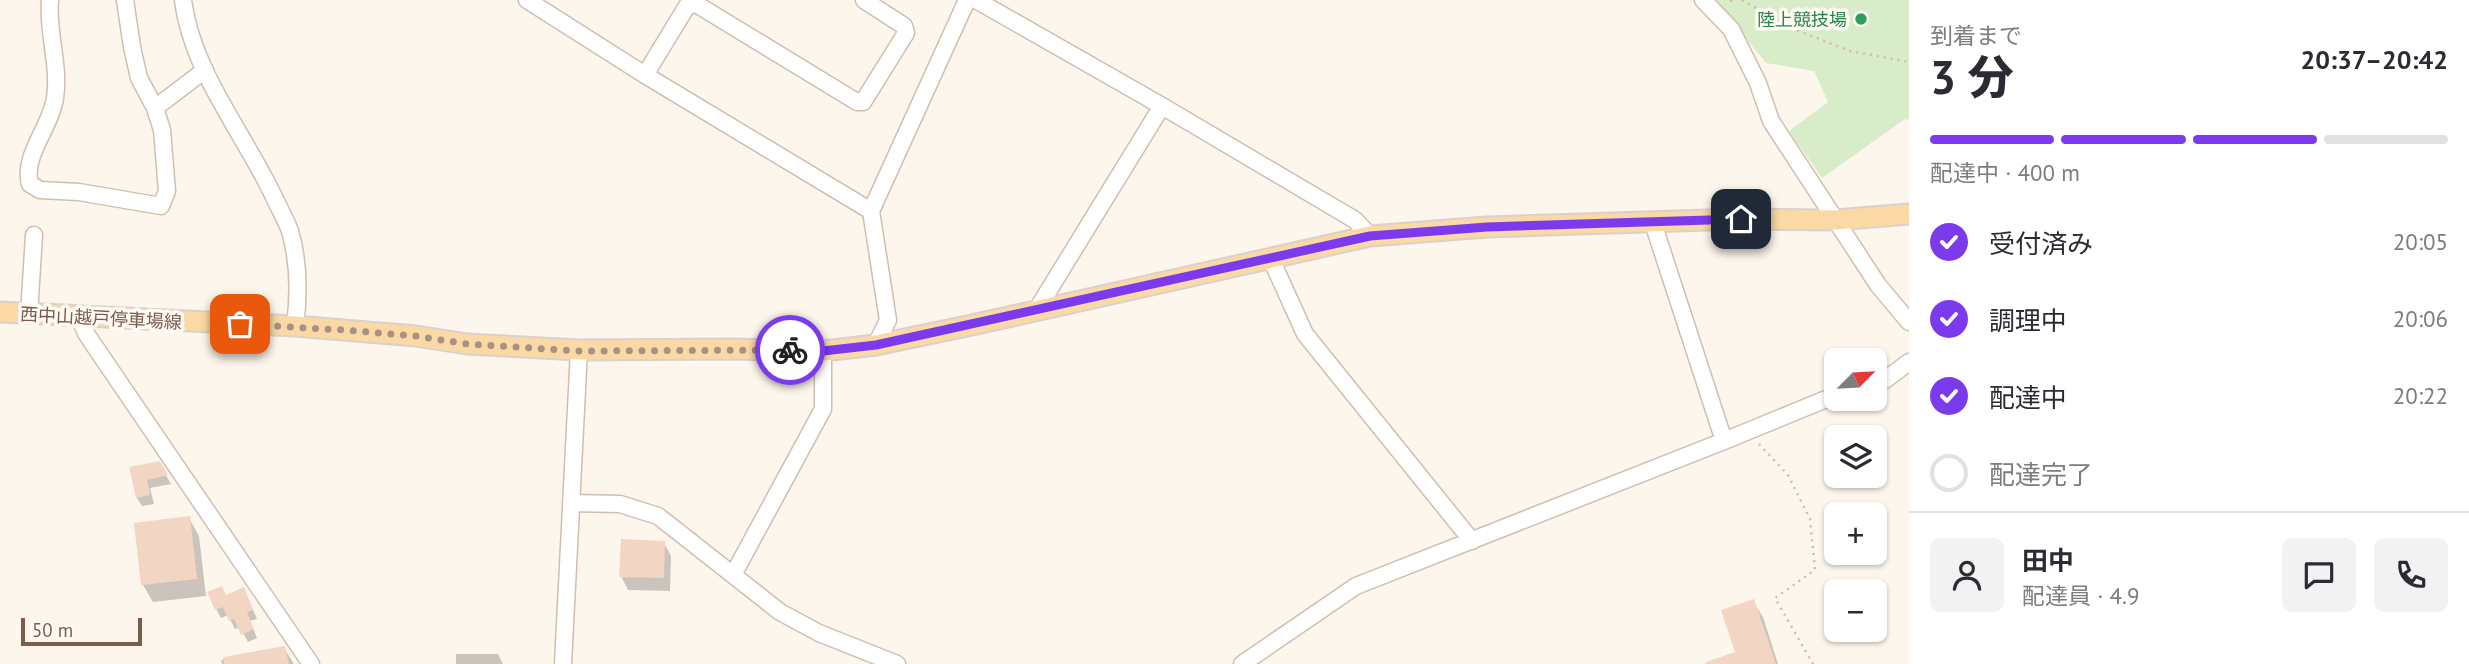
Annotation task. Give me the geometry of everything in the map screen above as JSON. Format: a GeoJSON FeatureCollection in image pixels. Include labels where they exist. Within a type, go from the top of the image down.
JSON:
{"type":"FeatureCollection","features":[{"type":"Feature","properties":{"kind":"main road","name":"西中山越戸停車場線"},"geometry":{"type":"LineString","coordinates":[[0,312],[295,326],[416,336],[467,344],[579,351],[823,351],[876,345],[1036,312],[1370,236],[1487,227],[1741,219],[1835,220],[1909,214]]}},
{"type":"Feature","properties":{"kind":"street"},"geometry":{"type":"LineString","coordinates":[[50,0],[50,36],[56,70],[55,98],[47,125],[26,171],[30,184],[40,190],[79,192],[160,206],[167,191],[162,130],[155,108],[139,78],[131,47],[125,0]]}},
{"type":"Feature","properties":{"kind":"street"},"geometry":{"type":"LineString","coordinates":[[183,0],[191,38],[205,70],[263,174],[289,231],[299,292],[295,326]]}},
{"type":"Feature","properties":{"kind":"street"},"geometry":{"type":"LineString","coordinates":[[527,0],[645,75],[871,211]]}},
{"type":"Feature","properties":{"kind":"street"},"geometry":{"type":"LineString","coordinates":[[645,75],[687,6],[696,4],[857,102],[863,102],[906,33],[904,26],[864,0]]}},
{"type":"Feature","properties":{"kind":"street"},"geometry":{"type":"LineString","coordinates":[[876,345],[888,320],[871,211],[967,0]]}},
{"type":"Feature","properties":{"kind":"street"},"geometry":{"type":"LineString","coordinates":[[976,0],[1355,220],[1370,236]]}},
{"type":"Feature","properties":{"kind":"street"},"geometry":{"type":"LineString","coordinates":[[1703,0],[1731,29],[1758,83],[1771,121],[1878,285],[1909,322]]}},
{"type":"Feature","properties":{"kind":"street"},"geometry":{"type":"LineString","coordinates":[[155,108],[205,70]]}},
{"type":"Feature","properties":{"kind":"street"},"geometry":{"type":"LineString","coordinates":[[1036,312],[1162,106]]}},
{"type":"Feature","properties":{"kind":"street"},"geometry":{"type":"LineString","coordinates":[[1653,223],[1724,442]]}},
{"type":"Feature","properties":{"kind":"street"},"geometry":{"type":"LineString","coordinates":[[29,314],[34,235]]}},
{"type":"Feature","properties":{"kind":"street"},"geometry":{"type":"LineString","coordinates":[[1271,259],[1305,334],[1472,541]]}},
{"type":"Feature","properties":{"kind":"street"},"geometry":{"type":"LineString","coordinates":[[78,316],[88,335],[311,664]]}},
{"type":"Feature","properties":{"kind":"street"},"geometry":{"type":"LineString","coordinates":[[563,664],[579,351]]}},
{"type":"Feature","properties":{"kind":"street"},"geometry":{"type":"LineString","coordinates":[[733,575],[823,409],[823,351]]}},
{"type":"Feature","properties":{"kind":"street"},"geometry":{"type":"LineString","coordinates":[[1887,378],[1909,362]]}},
{"type":"Feature","properties":{"kind":"street"},"geometry":{"type":"LineString","coordinates":[[1242,664],[1356,586],[1824,400]]}},
{"type":"Feature","properties":{"kind":"street"},"geometry":{"type":"LineString","coordinates":[[571,503],[620,504],[658,516],[780,612],[819,633],[897,664]]}},
{"type":"Feature","properties":{"kind":"path"},"geometry":{"type":"LineString","coordinates":[[1742,0],[1794,29],[1850,51],[1909,62]]}},
{"type":"Feature","properties":{"kind":"path"},"geometry":{"type":"LineString","coordinates":[[1724,442],[1759,444],[1788,475],[1810,519],[1815,570],[1775,598],[1813,664]]}},
{"type":"Feature","properties":{"kind":"green space"},"geometry":{"type":"Polygon","coordinates":[[[1715,0],[1909,0],[1909,120],[1905,119],[1822,178],[1789,131],[1828,102],[1814,71],[1766,63],[1715,0]]]}},
{"type":"Feature","properties":{"kind":"building"},"geometry":{"type":"Polygon","coordinates":[[[160,461],[168,475],[147,480],[150,495],[136,498],[129,467],[160,461]]]}},
{"type":"Feature","properties":{"kind":"building"},"geometry":{"type":"Polygon","coordinates":[[[190,516],[197,579],[141,585],[134,523],[190,516]]]}},
{"type":"Feature","properties":{"kind":"building"},"geometry":{"type":"Polygon","coordinates":[[[621,539],[665,541],[664,578],[619,577],[621,539]]]}},
{"type":"Feature","properties":{"kind":"building"},"geometry":{"type":"Polygon","coordinates":[[[222,586],[226,595],[244,587],[253,610],[247,612],[254,629],[241,635],[234,619],[229,621],[223,607],[215,610],[207,592],[222,586]]]}},
{"type":"Feature","properties":{"kind":"building"},"geometry":{"type":"Polygon","coordinates":[[[1754,599],[1776,664],[1706,664],[1735,652],[1721,610],[1754,599]]]}},
{"type":"Feature","properties":{"kind":"building"},"geometry":{"type":"Polygon","coordinates":[[[285,646],[289,664],[224,664],[223,657],[285,646]]]}},
{"type":"Feature","properties":{"kind":"way so far"},"geometry":{"type":"LineString","coordinates":[[240,324],[295,326],[416,336],[467,344],[579,351],[790,350]]}},
{"type":"Feature","properties":{"kind":"place","name":"陸上競技場"},"geometry":{"type":"Point","coordinates":[1861,19]}},
{"type":"Feature","properties":{"kind":"route"},"geometry":{"type":"LineString","coordinates":[[790,350],[823,351],[876,345],[1036,312],[1370,236],[1487,227],[1741,219]]}}]}
